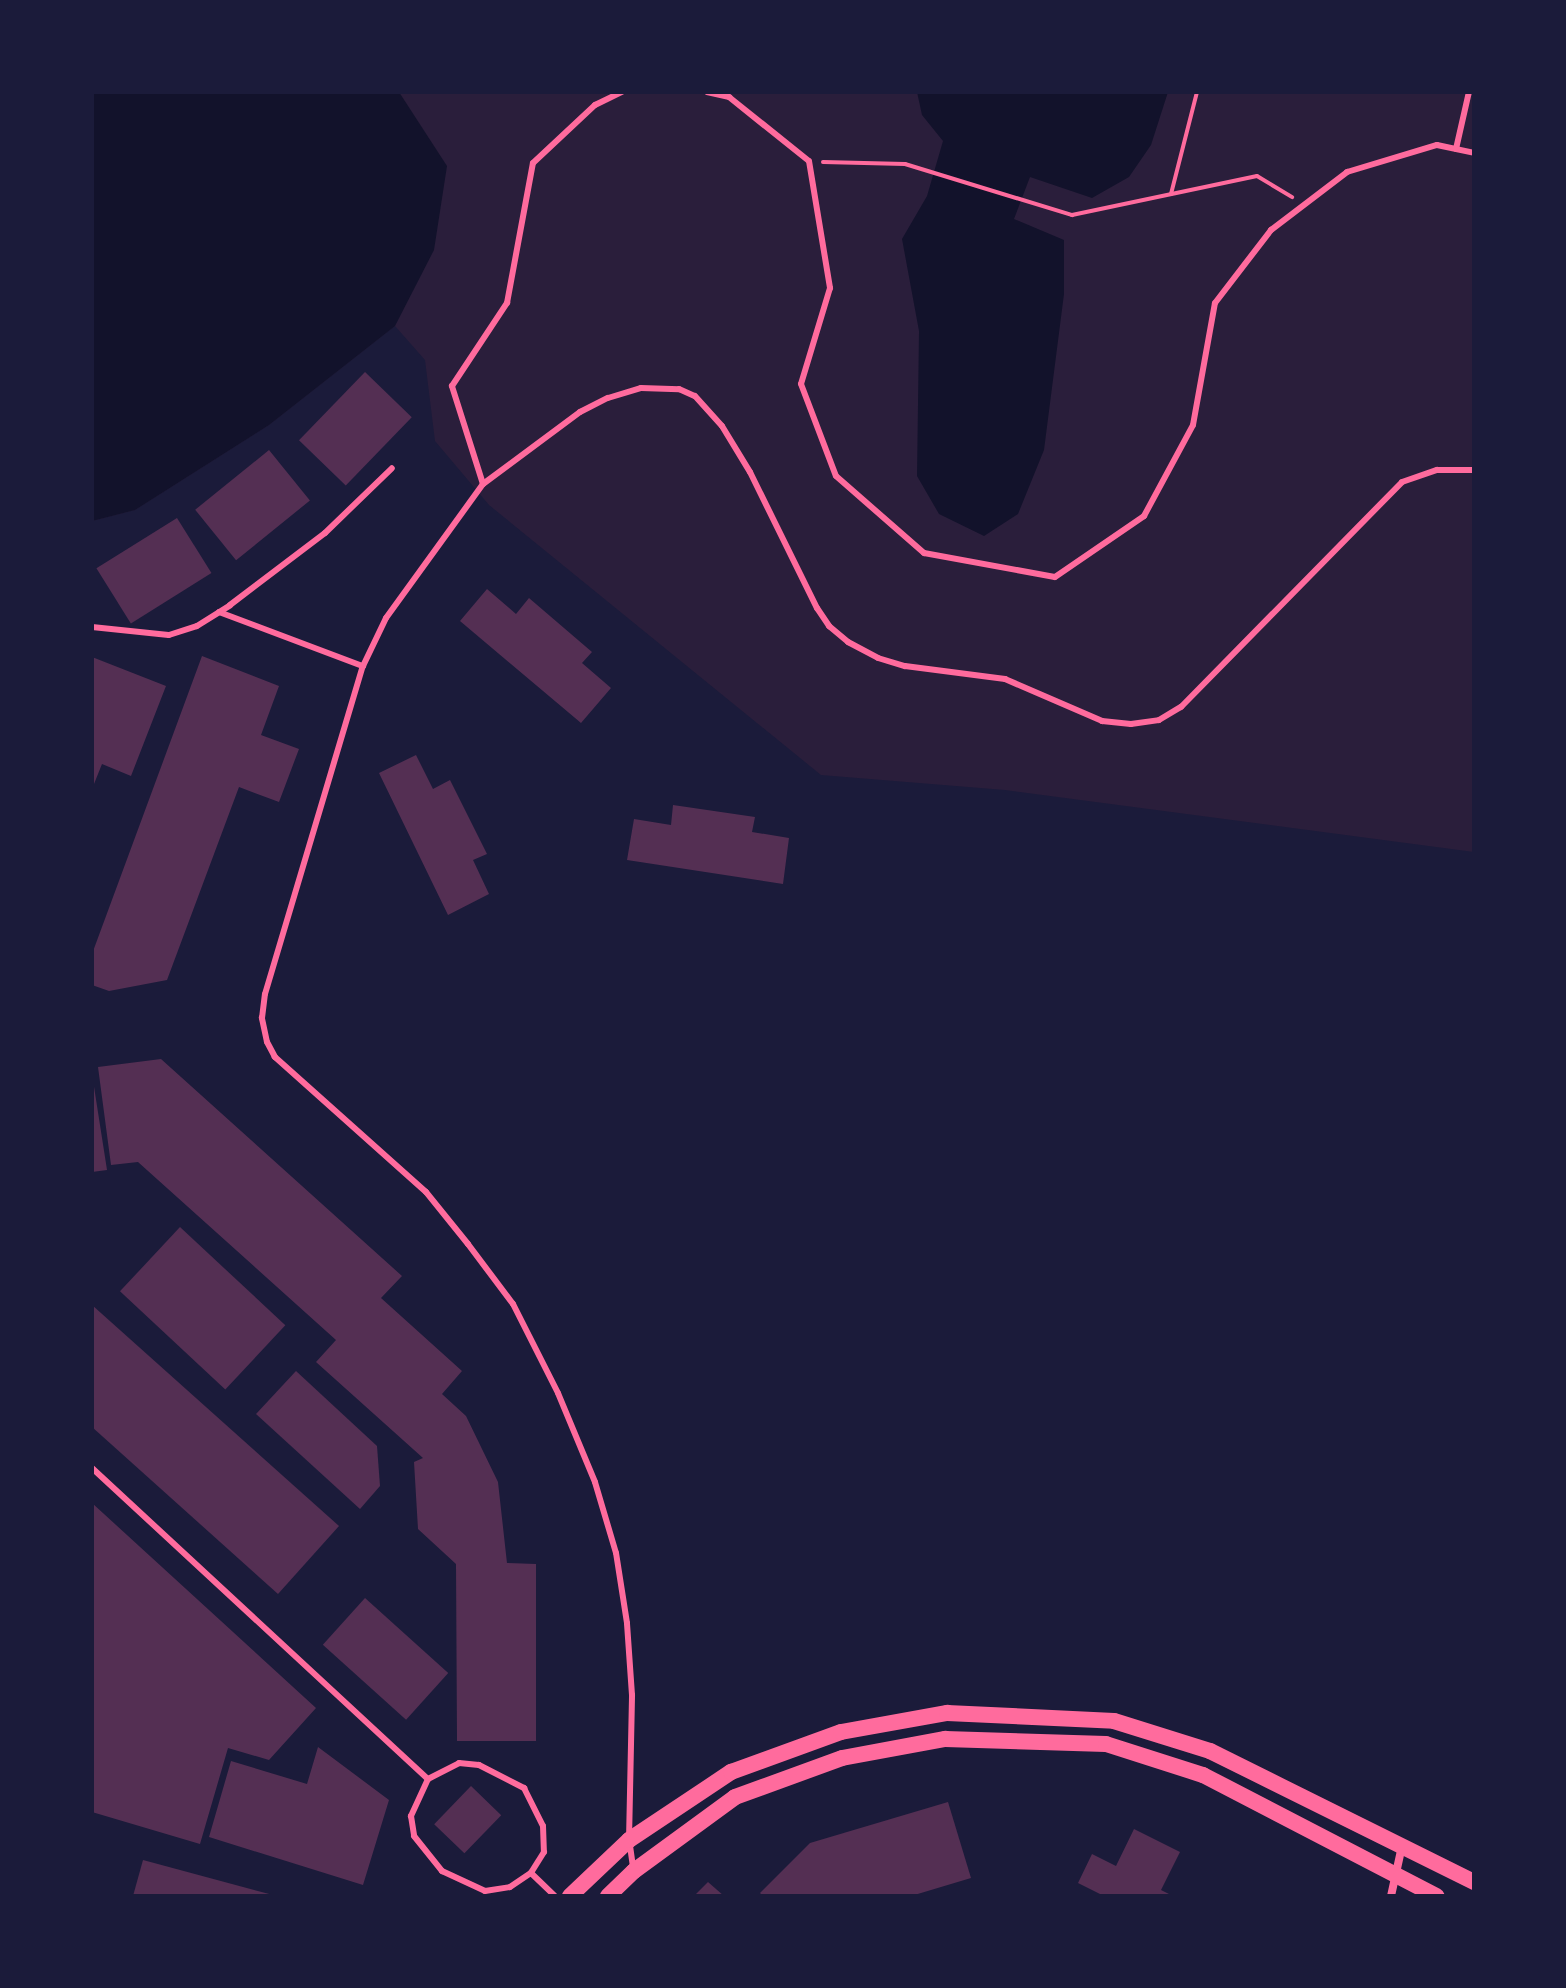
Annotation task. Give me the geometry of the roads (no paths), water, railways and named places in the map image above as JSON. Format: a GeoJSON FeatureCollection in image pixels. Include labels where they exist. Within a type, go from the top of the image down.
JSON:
{"type":"FeatureCollection","features":[{"type":"Feature","properties":{"kind":"main road"},"geometry":{"type":"LineString","coordinates":[[570,1896],[629,1840],[731,1772],[841,1732],[947,1713],[1114,1721],[1210,1751],[1474,1882]]}},
{"type":"Feature","properties":{"kind":"main road"},"geometry":{"type":"LineString","coordinates":[[608,1896],[634,1871],[735,1797],[842,1758],[945,1739],[1106,1744],[1203,1775],[1436,1896]]}},
{"type":"Feature","properties":{"kind":"street"},"geometry":{"type":"LineString","coordinates":[[1391,1896],[1402,1846]]}},
{"type":"Feature","properties":{"kind":"lane"},"geometry":{"type":"LineString","coordinates":[[483,484],[452,386],[507,303],[533,163],[595,105],[622,92]]}},
{"type":"Feature","properties":{"kind":"lane"},"geometry":{"type":"LineString","coordinates":[[707,92],[729,97],[809,161],[830,288],[801,384],[836,476],[924,553],[1055,577],[1144,516],[1193,425],[1215,303],[1271,230],[1347,172],[1437,145],[1474,153]]}},
{"type":"Feature","properties":{"kind":"lane"},"geometry":{"type":"LineString","coordinates":[[1456,149],[1469,92]]}},
{"type":"Feature","properties":{"kind":"lane"},"geometry":{"type":"LineString","coordinates":[[634,1871],[629,1840],[632,1695],[627,1623],[616,1553],[595,1482],[558,1393],[513,1304],[426,1192],[354,1125],[289,1072],[267,1042],[262,1018],[265,994],[363,666],[386,618],[483,484],[580,412],[608,398],[641,388],[679,389],[695,396],[722,426],[750,472],[817,608],[829,626],[848,642],[878,658],[905,666],[1005,679],[1102,721],[1131,724],[1159,720],[1181,707],[1402,482],[1437,470],[1474,470]]}},
{"type":"Feature","properties":{"kind":"lane"},"geometry":{"type":"LineString","coordinates":[[92,627],[169,635],[197,626],[325,533],[392,468]]}},
{"type":"Feature","properties":{"kind":"lane"},"geometry":{"type":"LineString","coordinates":[[219,612],[363,666]]}},
{"type":"Feature","properties":{"kind":"lane"},"geometry":{"type":"LineString","coordinates":[[92,1468],[428,1779]]}},
{"type":"Feature","properties":{"kind":"lane"},"geometry":{"type":"LineString","coordinates":[[459,1763],[479,1765],[524,1788],[543,1826],[544,1852],[531,1873],[510,1887],[485,1891],[442,1871],[414,1836],[411,1816],[428,1779],[459,1763]]}},
{"type":"Feature","properties":{"kind":"lane"},"geometry":{"type":"LineString","coordinates":[[531,1873],[555,1896]]}}]}
